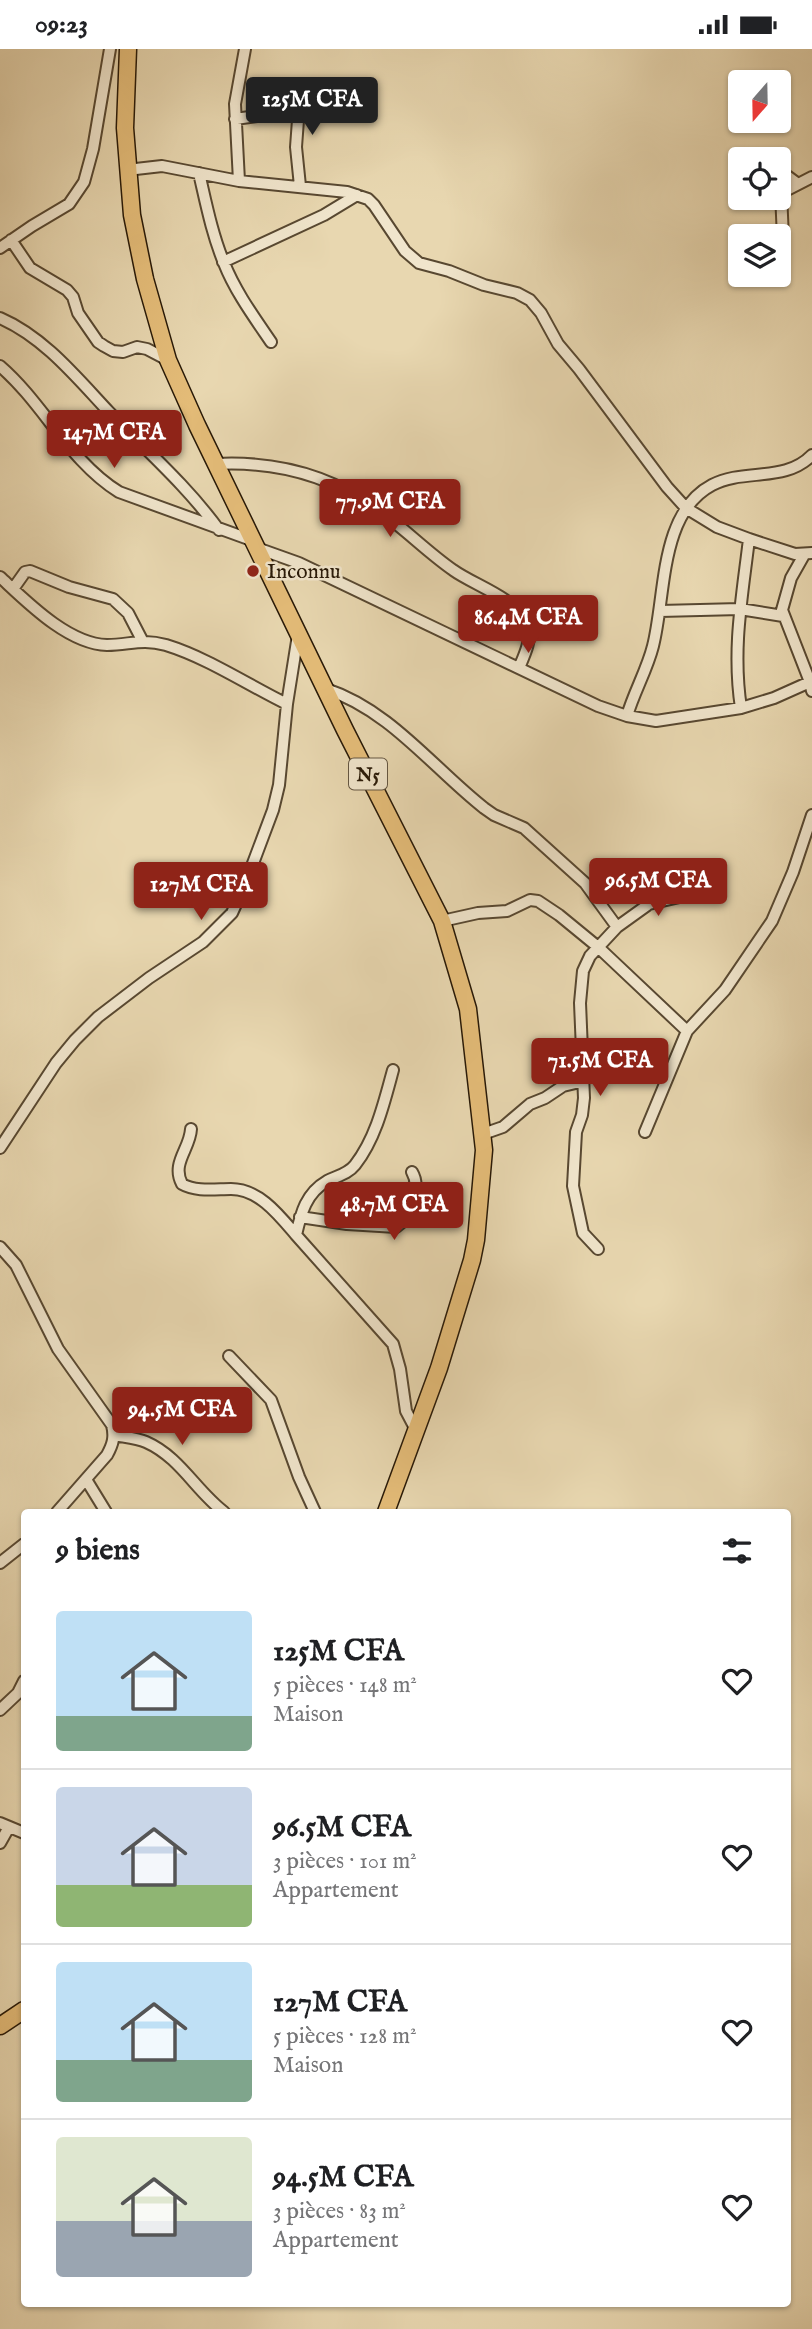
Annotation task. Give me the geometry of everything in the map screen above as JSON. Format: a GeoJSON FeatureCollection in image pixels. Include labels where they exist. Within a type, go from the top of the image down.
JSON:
{"type":"FeatureCollection","features":[{"type":"Feature","properties":{"kind":"highway","name":"N5"},"geometry":{"type":"LineString","coordinates":[[128,49],[125,94],[127,170],[132,215],[145,279],[168,360],[216,464],[442,921],[468,1009],[483,1133],[484,1172],[472,1260],[439,1368],[387,1509]]}},
{"type":"Feature","properties":{"kind":"highway"},"geometry":{"type":"LineString","coordinates":[[0,2026],[21,2012]]}},
{"type":"Feature","properties":{"kind":"street"},"geometry":{"type":"LineString","coordinates":[[0,248],[69,204],[84,183],[93,149],[110,49]]}},
{"type":"Feature","properties":{"kind":"street"},"geometry":{"type":"LineString","coordinates":[[239,181],[235,104],[245,49]]}},
{"type":"Feature","properties":{"kind":"street"},"geometry":{"type":"LineString","coordinates":[[235,119],[257,116],[300,93],[296,148],[300,186]]}},
{"type":"Feature","properties":{"kind":"street"},"geometry":{"type":"LineString","coordinates":[[127,170],[162,166],[239,181],[300,186],[357,195],[374,205],[405,251],[418,263],[517,293],[530,300],[541,313],[558,344],[686,508],[717,527],[795,554],[808,554]]}},
{"type":"Feature","properties":{"kind":"street"},"geometry":{"type":"LineString","coordinates":[[199,173],[223,262],[271,342]]}},
{"type":"Feature","properties":{"kind":"street"},"geometry":{"type":"LineString","coordinates":[[791,187],[812,177]]}},
{"type":"Feature","properties":{"kind":"street"},"geometry":{"type":"LineString","coordinates":[[791,179],[797,184]]}},
{"type":"Feature","properties":{"kind":"street"},"geometry":{"type":"LineString","coordinates":[[223,262],[324,215],[357,195]]}},
{"type":"Feature","properties":{"kind":"street"},"geometry":{"type":"LineString","coordinates":[[11,240],[30,268],[73,297],[78,313],[98,342],[113,351],[123,352],[137,347],[147,349],[168,360]]}},
{"type":"Feature","properties":{"kind":"street"},"geometry":{"type":"LineString","coordinates":[[0,318],[38,342],[78,378],[199,503],[219,530]]}},
{"type":"Feature","properties":{"kind":"street"},"geometry":{"type":"LineString","coordinates":[[0,366],[23,389],[90,470],[119,492],[299,562],[598,706],[627,716],[656,721],[741,708],[811,685],[794,637],[783,616],[782,605],[794,569],[808,554]]}},
{"type":"Feature","properties":{"kind":"street"},"geometry":{"type":"LineString","coordinates":[[627,716],[653,648],[668,559],[675,530],[686,508],[701,492],[725,479],[781,473],[800,465],[812,455]]}},
{"type":"Feature","properties":{"kind":"street"},"geometry":{"type":"LineString","coordinates":[[216,464],[268,465],[314,476],[350,492],[377,509],[451,569],[512,603],[521,613],[529,628],[529,640],[519,668]]}},
{"type":"Feature","properties":{"kind":"street"},"geometry":{"type":"LineString","coordinates":[[741,708],[736,647],[749,539]]}},
{"type":"Feature","properties":{"kind":"street"},"geometry":{"type":"LineString","coordinates":[[13,589],[25,572],[30,571],[69,587],[107,596],[128,613],[142,640]]}},
{"type":"Feature","properties":{"kind":"street"},"geometry":{"type":"LineString","coordinates":[[0,577],[54,623],[80,639],[108,645],[142,640],[166,645],[287,704]]}},
{"type":"Feature","properties":{"kind":"street"},"geometry":{"type":"LineString","coordinates":[[660,611],[740,609],[783,616]]}},
{"type":"Feature","properties":{"kind":"street"},"geometry":{"type":"LineString","coordinates":[[0,1148],[56,1063],[75,1040],[98,1017],[203,942],[232,913],[273,810],[279,785],[287,704],[299,632]]}},
{"type":"Feature","properties":{"kind":"street"},"geometry":{"type":"LineString","coordinates":[[326,689],[365,708],[429,757],[484,808],[524,828],[585,883],[617,927]]}},
{"type":"Feature","properties":{"kind":"street"},"geometry":{"type":"LineString","coordinates":[[645,1132],[687,1031],[720,997],[772,921],[812,815]]}},
{"type":"Feature","properties":{"kind":"street"},"geometry":{"type":"LineString","coordinates":[[598,1249],[583,1233],[573,1187],[576,1132],[582,1115],[584,1081],[580,1003],[586,963],[617,927],[649,904],[684,896],[702,883]]}},
{"type":"Feature","properties":{"kind":"street"},"geometry":{"type":"LineString","coordinates":[[442,921],[478,913],[507,911],[530,900],[538,901],[598,947],[687,1031]]}},
{"type":"Feature","properties":{"kind":"street"},"geometry":{"type":"LineString","coordinates":[[296,1235],[304,1204],[317,1188],[353,1167],[364,1151],[377,1126],[393,1070]]}},
{"type":"Feature","properties":{"kind":"street"},"geometry":{"type":"LineString","coordinates":[[483,1133],[503,1127],[530,1104],[563,1086],[584,1081]]}},
{"type":"Feature","properties":{"kind":"street"},"geometry":{"type":"LineString","coordinates":[[191,1129],[189,1143],[178,1165],[182,1184],[190,1188],[233,1189],[251,1193],[271,1208],[393,1344],[400,1369],[406,1411],[416,1430]]}},
{"type":"Feature","properties":{"kind":"street"},"geometry":{"type":"LineString","coordinates":[[300,1217],[347,1224],[397,1227],[416,1189],[417,1182],[412,1173]]}},
{"type":"Feature","properties":{"kind":"street"},"geometry":{"type":"LineString","coordinates":[[0,1247],[16,1265],[58,1349],[112,1425],[114,1435],[107,1455],[60,1509]]}},
{"type":"Feature","properties":{"kind":"street"},"geometry":{"type":"LineString","coordinates":[[229,1356],[271,1400],[314,1509]]}},
{"type":"Feature","properties":{"kind":"street"},"geometry":{"type":"LineString","coordinates":[[114,1435],[144,1441],[158,1449],[187,1473],[209,1501],[220,1509]]}},
{"type":"Feature","properties":{"kind":"street"},"geometry":{"type":"LineString","coordinates":[[87,1481],[104,1509]]}},
{"type":"Feature","properties":{"kind":"street"},"geometry":{"type":"LineString","coordinates":[[0,1563],[21,1546]]}},
{"type":"Feature","properties":{"kind":"street"},"geometry":{"type":"LineString","coordinates":[[0,1710],[21,1687]]}},
{"type":"Feature","properties":{"kind":"street"},"geometry":{"type":"LineString","coordinates":[[0,1843],[5,1825]]}},
{"type":"Feature","properties":{"kind":"place","name":"Inconnu"},"geometry":{"type":"Point","coordinates":[253,571]}}]}
